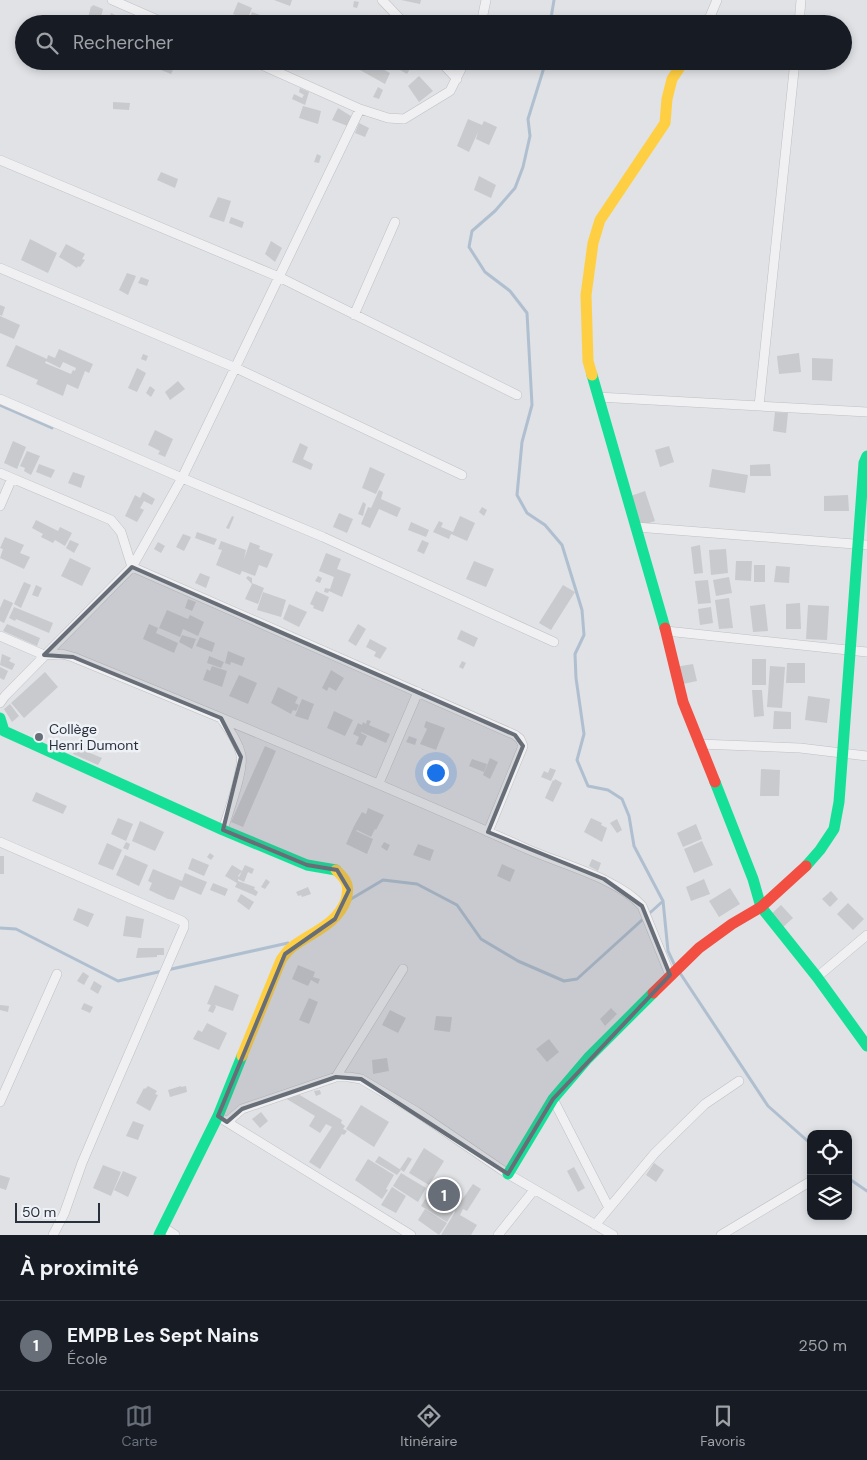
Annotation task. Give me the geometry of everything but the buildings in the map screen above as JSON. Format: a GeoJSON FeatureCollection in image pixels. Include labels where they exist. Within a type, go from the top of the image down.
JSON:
{"type":"FeatureCollection","features":[{"type":"Feature","properties":{"kind":"street"},"geometry":{"type":"LineString","coordinates":[[112,0],[146,15]]}},
{"type":"Feature","properties":{"kind":"street"},"geometry":{"type":"LineString","coordinates":[[383,0],[397,15]]}},
{"type":"Feature","properties":{"kind":"street"},"geometry":{"type":"LineString","coordinates":[[482,15],[486,0]]}},
{"type":"Feature","properties":{"kind":"street"},"geometry":{"type":"LineString","coordinates":[[711,15],[717,0]]}},
{"type":"Feature","properties":{"kind":"street"},"geometry":{"type":"LineString","coordinates":[[800,15],[801,0]]}},
{"type":"Feature","properties":{"kind":"street"},"geometry":{"type":"LineString","coordinates":[[274,70],[360,109],[388,118],[404,119],[450,91],[461,70]]}},
{"type":"Feature","properties":{"kind":"street"},"geometry":{"type":"LineString","coordinates":[[448,70],[457,79]]}},
{"type":"Feature","properties":{"kind":"street"},"geometry":{"type":"LineString","coordinates":[[678,70],[672,79],[665,123],[600,220],[593,243],[586,295],[586,345],[588,361],[666,631],[683,702],[753,879],[760,907],[817,977],[867,1046]]}},
{"type":"Feature","properties":{"kind":"street"},"geometry":{"type":"LineString","coordinates":[[759,406],[794,70]]}},
{"type":"Feature","properties":{"kind":"street"},"geometry":{"type":"LineString","coordinates":[[0,703],[44,655],[132,567],[182,478],[360,109]]}},
{"type":"Feature","properties":{"kind":"street"},"geometry":{"type":"LineString","coordinates":[[0,160],[279,277],[517,395]]}},
{"type":"Feature","properties":{"kind":"street"},"geometry":{"type":"LineString","coordinates":[[354,315],[395,222]]}},
{"type":"Feature","properties":{"kind":"street"},"geometry":{"type":"LineString","coordinates":[[0,268],[236,368],[462,475]]}},
{"type":"Feature","properties":{"kind":"street"},"geometry":{"type":"LineString","coordinates":[[598,397],[867,412]]}},
{"type":"Feature","properties":{"kind":"street"},"geometry":{"type":"LineString","coordinates":[[0,399],[323,537],[554,642]]}},
{"type":"Feature","properties":{"kind":"street"},"geometry":{"type":"LineString","coordinates":[[508,1174],[553,1099],[588,1058],[699,948],[732,924],[760,907],[801,871],[820,850],[834,829],[839,802],[850,651],[862,544],[864,463],[867,456]]}},
{"type":"Feature","properties":{"kind":"street"},"geometry":{"type":"LineString","coordinates":[[0,473],[111,520],[121,532],[132,567],[515,735],[520,739],[523,746],[488,832]]}},
{"type":"Feature","properties":{"kind":"street"},"geometry":{"type":"LineString","coordinates":[[0,506],[12,478]]}},
{"type":"Feature","properties":{"kind":"street"},"geometry":{"type":"LineString","coordinates":[[636,527],[862,544]]}},
{"type":"Feature","properties":{"kind":"street"},"geometry":{"type":"LineString","coordinates":[[666,631],[867,652]]}},
{"type":"Feature","properties":{"kind":"street"},"geometry":{"type":"LineString","coordinates":[[0,636],[44,655],[62,654],[73,656],[379,783],[552,861],[604,880],[635,898],[642,906],[670,975]]}},
{"type":"Feature","properties":{"kind":"street"},"geometry":{"type":"LineString","coordinates":[[379,783],[418,692]]}},
{"type":"Feature","properties":{"kind":"street"},"geometry":{"type":"LineString","coordinates":[[0,718],[4,731],[223,830],[307,865],[337,870],[345,878],[349,890],[343,908],[335,918],[289,949],[285,954],[222,1119],[161,1231],[175,1235]]}},
{"type":"Feature","properties":{"kind":"street"},"geometry":{"type":"LineString","coordinates":[[221,718],[236,739],[242,757],[241,769],[223,830]]}},
{"type":"Feature","properties":{"kind":"street"},"geometry":{"type":"LineString","coordinates":[[699,744],[800,748],[867,756]]}},
{"type":"Feature","properties":{"kind":"street"},"geometry":{"type":"LineString","coordinates":[[0,842],[184,923],[184,927],[82,1163],[64,1214],[53,1235]]}},
{"type":"Feature","properties":{"kind":"street"},"geometry":{"type":"LineString","coordinates":[[817,977],[867,935]]}},
{"type":"Feature","properties":{"kind":"street"},"geometry":{"type":"LineString","coordinates":[[336,1077],[403,970]]}},
{"type":"Feature","properties":{"kind":"street"},"geometry":{"type":"LineString","coordinates":[[0,1102],[58,974]]}},
{"type":"Feature","properties":{"kind":"street"},"geometry":{"type":"LineString","coordinates":[[222,1119],[242,1109],[336,1077],[361,1079],[417,1112],[508,1174],[613,1235]]}},
{"type":"Feature","properties":{"kind":"street"},"geometry":{"type":"LineString","coordinates":[[595,1225],[654,1153],[705,1104],[739,1081]]}},
{"type":"Feature","properties":{"kind":"street"},"geometry":{"type":"LineString","coordinates":[[553,1099],[609,1208]]}},
{"type":"Feature","properties":{"kind":"street"},"geometry":{"type":"LineString","coordinates":[[222,1119],[412,1235]]}},
{"type":"Feature","properties":{"kind":"street"},"geometry":{"type":"LineString","coordinates":[[721,1235],[807,1183]]}},
{"type":"Feature","properties":{"kind":"street"},"geometry":{"type":"LineString","coordinates":[[498,1235],[534,1190]]}},
{"type":"Feature","properties":{"kind":"highlighted area"},"geometry":{"type":"Polygon","coordinates":[[[132,567],[515,735],[523,746],[488,832],[604,879],[642,906],[670,975],[553,1099],[508,1174],[361,1079],[336,1077],[242,1109],[227,1122],[218,1116],[285,954],[335,919],[349,890],[337,870],[307,865],[223,830],[241,757],[221,718],[73,657],[44,655],[132,567]]]}},
{"type":"Feature","properties":{"kind":"waterway"},"geometry":{"type":"LineString","coordinates":[[552,15],[554,0]]}},
{"type":"Feature","properties":{"kind":"waterway"},"geometry":{"type":"LineString","coordinates":[[543,70],[528,119],[530,136],[523,167],[515,188],[495,211],[472,231],[469,247],[485,272],[510,291],[527,313],[532,405],[522,442],[517,495],[527,513],[545,525],[562,545],[582,610],[584,635],[575,654],[576,678],[584,734],[577,760],[588,786],[608,790],[622,799],[629,816],[634,846],[663,901],[668,951],[675,966]]}},
{"type":"Feature","properties":{"kind":"waterway"},"geometry":{"type":"LineString","coordinates":[[0,405],[52,428]]}},
{"type":"Feature","properties":{"kind":"waterway"},"geometry":{"type":"LineString","coordinates":[[351,899],[383,880],[417,884],[457,905],[481,939],[518,961],[564,981],[577,979],[663,901]]}},
{"type":"Feature","properties":{"kind":"waterway"},"geometry":{"type":"LineString","coordinates":[[0,928],[16,929],[118,981],[288,943]]}},
{"type":"Feature","properties":{"kind":"waterway"},"geometry":{"type":"LineString","coordinates":[[680,973],[768,1106],[807,1140]]}},
{"type":"Feature","properties":{"kind":"waterway"},"geometry":{"type":"LineString","coordinates":[[852,1181],[867,1191]]}},
{"type":"Feature","properties":{"kind":"traffic: fast"},"geometry":{"type":"LineString","coordinates":[[592,375],[665,628]]}},
{"type":"Feature","properties":{"kind":"traffic: fast"},"geometry":{"type":"LineString","coordinates":[[806,866],[820,850],[834,829],[839,802],[864,463],[867,456]]}},
{"type":"Feature","properties":{"kind":"traffic: fast"},"geometry":{"type":"LineString","coordinates":[[0,718],[4,731],[223,830],[307,865],[336,870]]}},
{"type":"Feature","properties":{"kind":"traffic: fast"},"geometry":{"type":"LineString","coordinates":[[715,782],[753,879],[761,907],[817,977],[867,1046]]}},
{"type":"Feature","properties":{"kind":"traffic: fast"},"geometry":{"type":"LineString","coordinates":[[508,1174],[553,1099],[588,1058],[653,993]]}},
{"type":"Feature","properties":{"kind":"traffic: fast"},"geometry":{"type":"LineString","coordinates":[[159,1235],[218,1116],[242,1056]]}},
{"type":"Feature","properties":{"kind":"traffic: slow"},"geometry":{"type":"LineString","coordinates":[[592,375],[588,361],[586,295],[593,243],[600,220],[665,123],[667,99],[672,79],[678,70]]}},
{"type":"Feature","properties":{"kind":"traffic: slow"},"geometry":{"type":"LineString","coordinates":[[242,1056],[281,960],[290,949],[330,922],[342,909],[348,891],[345,880],[336,870]]}},
{"type":"Feature","properties":{"kind":"traffic: jam"},"geometry":{"type":"LineString","coordinates":[[665,628],[683,702],[715,782]]}},
{"type":"Feature","properties":{"kind":"traffic: jam"},"geometry":{"type":"LineString","coordinates":[[653,993],[699,948],[732,924],[761,907],[806,866]]}},
{"type":"Feature","properties":{"kind":"place","name":"Collège Henri Dumont"},"geometry":{"type":"Point","coordinates":[39,737]}},
{"type":"Feature","properties":{"kind":"place","name":"EMPB Les Sept Nains"},"geometry":{"type":"Point","coordinates":[444,1195]}}]}
